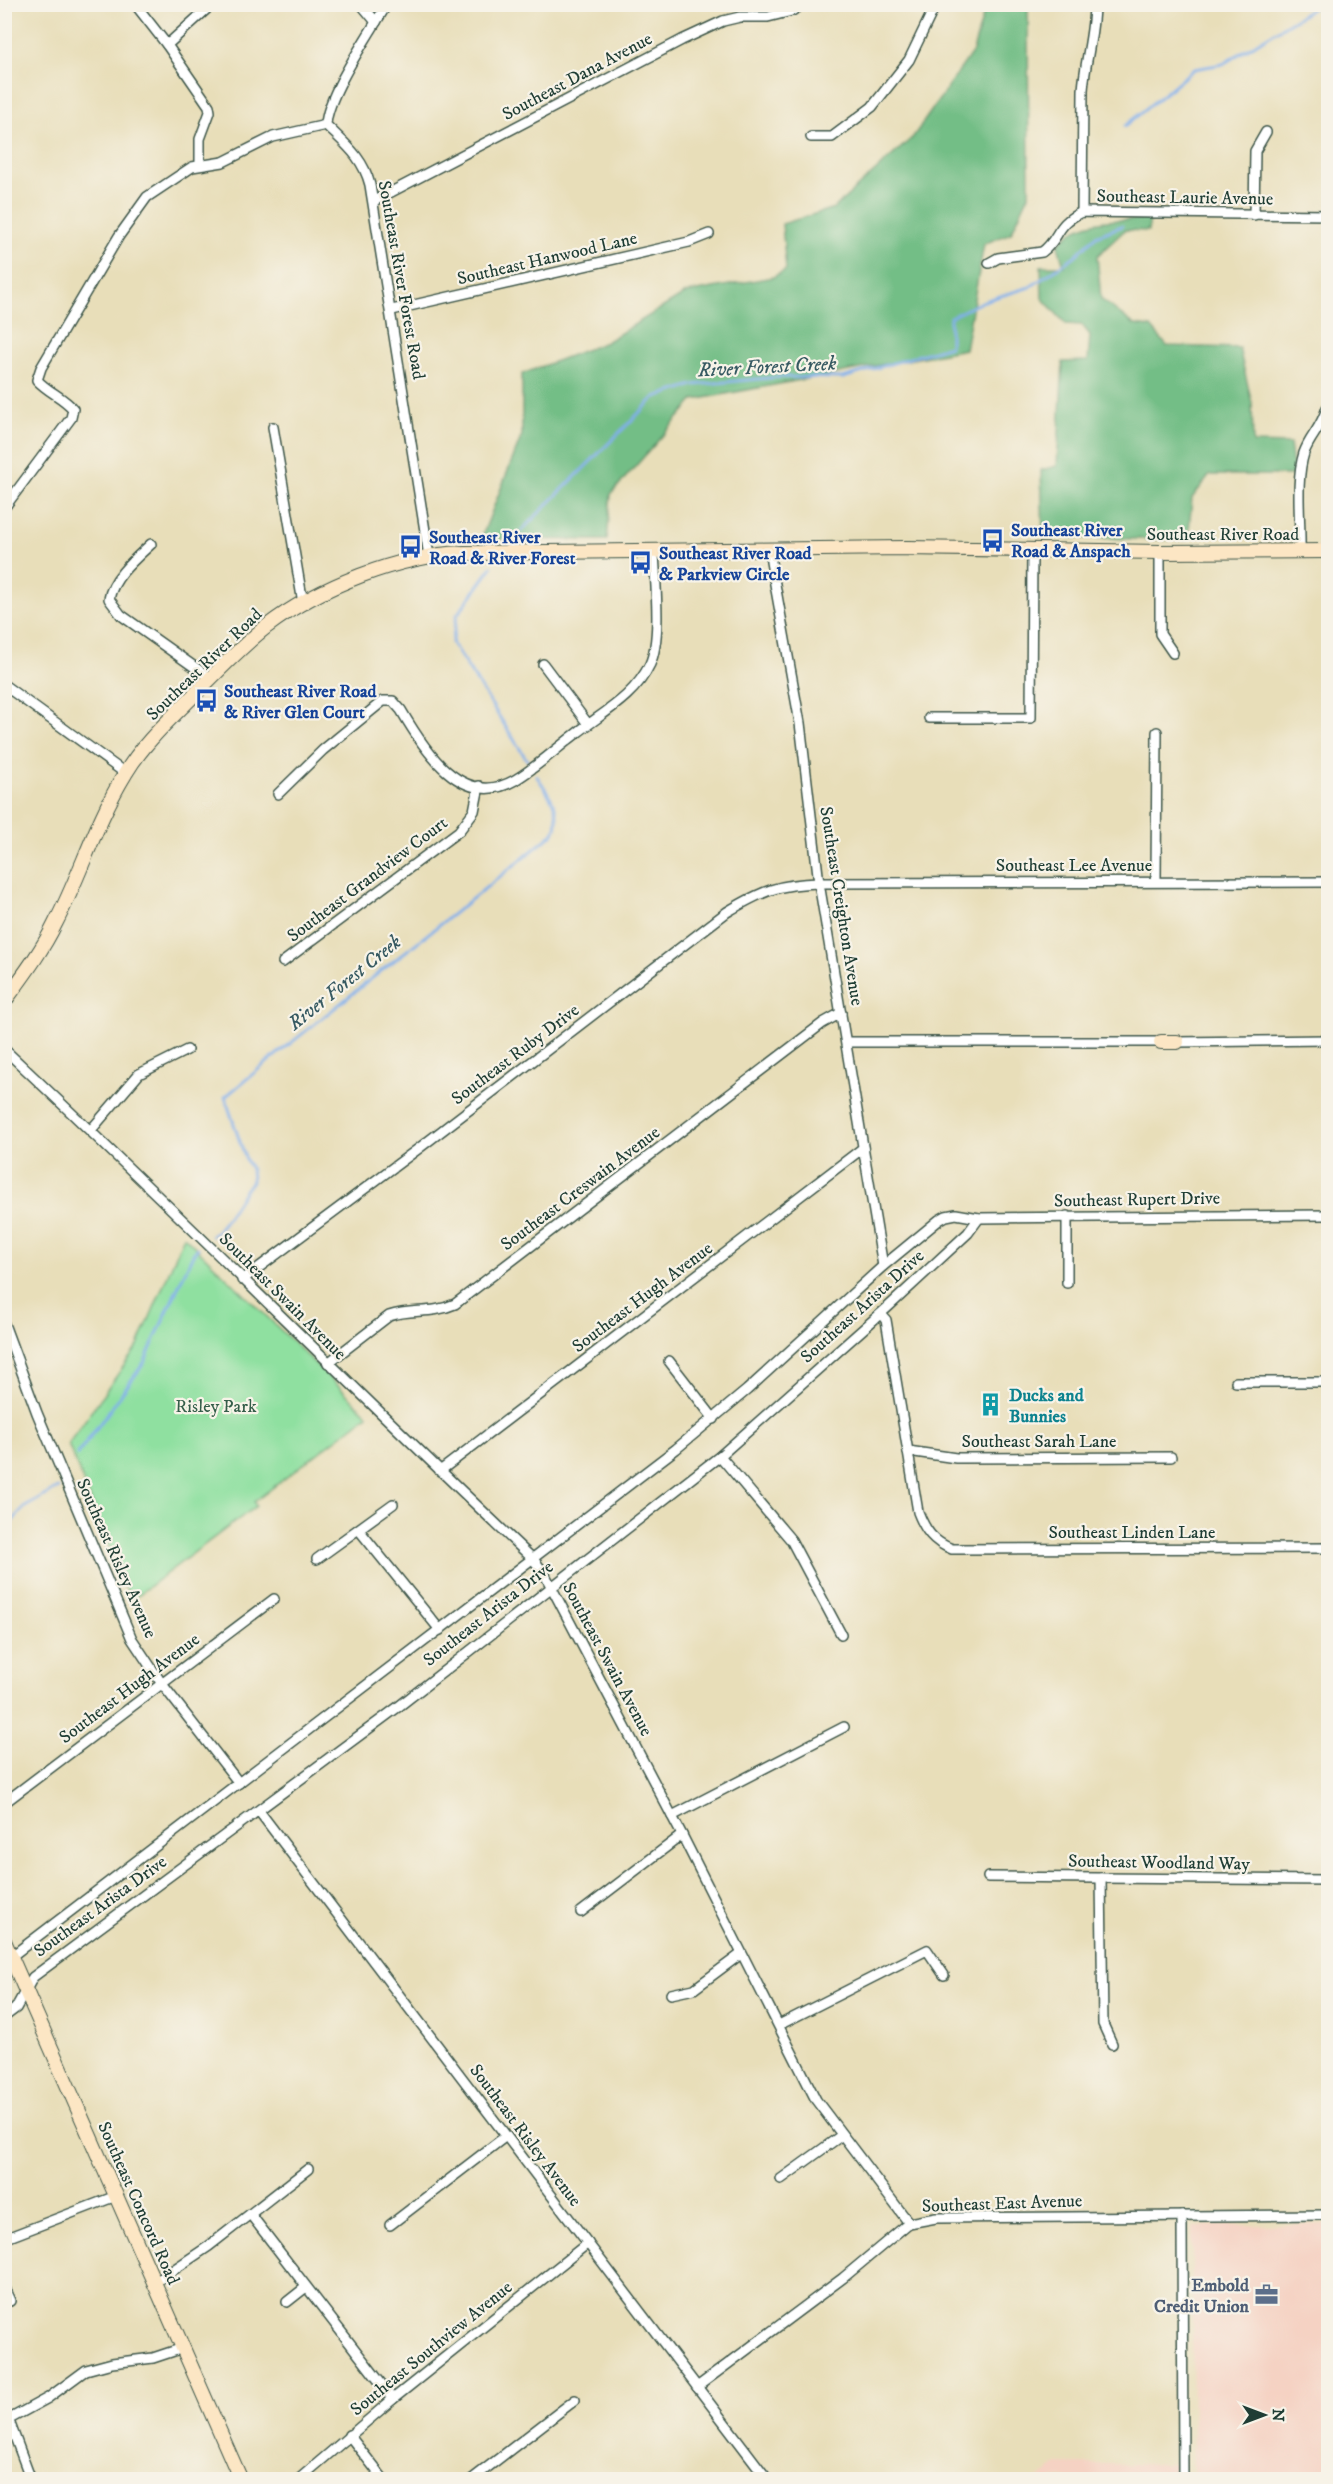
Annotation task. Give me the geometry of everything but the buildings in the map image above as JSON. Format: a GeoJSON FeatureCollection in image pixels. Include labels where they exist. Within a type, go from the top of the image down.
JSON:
{"type":"FeatureCollection","features":[{"type":"Feature","properties":{"kind":"street"},"geometry":{"type":"LineString","coordinates":[[135,4],[167,45],[209,106],[210,112],[200,139],[200,164]]}},
{"type":"Feature","properties":{"kind":"street"},"geometry":{"type":"LineString","coordinates":[[361,4],[376,22]]}},
{"type":"Feature","properties":{"kind":"street"},"geometry":{"type":"LineString","coordinates":[[4,508],[72,418],[73,409],[67,402],[43,387],[38,380],[41,368],[147,197],[200,164],[223,162],[273,137],[326,125],[326,113],[334,95],[387,4]]}},
{"type":"Feature","properties":{"kind":"street","name":"Southeast Dana Avenue"},"geometry":{"type":"LineString","coordinates":[[374,201],[702,30],[740,17],[768,17],[792,11],[803,4]]}},
{"type":"Feature","properties":{"kind":"street"},"geometry":{"type":"LineString","coordinates":[[811,136],[832,137],[872,107],[909,60],[936,4]]}},
{"type":"Feature","properties":{"kind":"street"},"geometry":{"type":"LineString","coordinates":[[1082,212],[1084,71],[1093,33],[1094,4]]}},
{"type":"Feature","properties":{"kind":"street"},"geometry":{"type":"LineString","coordinates":[[167,45],[210,6]]}},
{"type":"Feature","properties":{"kind":"street","name":"Southeast River Forest Road"},"geometry":{"type":"LineString","coordinates":[[326,125],[357,154],[368,175],[392,310],[429,556]]}},
{"type":"Feature","properties":{"kind":"street"},"geometry":{"type":"LineString","coordinates":[[1254,215],[1255,151],[1266,132]]}},
{"type":"Feature","properties":{"kind":"street","name":"Southeast Laurie Avenue"},"geometry":{"type":"LineString","coordinates":[[989,263],[998,258],[1042,252],[1048,248],[1060,227],[1070,218],[1082,212],[1329,215]]}},
{"type":"Feature","properties":{"kind":"street","name":"Southeast Hanwood Lane"},"geometry":{"type":"LineString","coordinates":[[392,310],[690,242],[709,234]]}},
{"type":"Feature","properties":{"kind":"street"},"geometry":{"type":"LineString","coordinates":[[1300,552],[1301,475],[1304,455],[1323,421],[1327,408]]}},
{"type":"Feature","properties":{"kind":"street"},"geometry":{"type":"LineString","coordinates":[[273,427],[303,603]]}},
{"type":"Feature","properties":{"kind":"street"},"geometry":{"type":"LineString","coordinates":[[151,544],[133,560],[111,589],[109,599],[121,615],[210,678]]}},
{"type":"Feature","properties":{"kind":"street","name":"Southeast River Road"},"geometry":{"type":"LineString","coordinates":[[4,1002],[39,954],[55,925],[98,826],[125,773],[154,737],[210,678],[265,628],[303,603],[355,579],[429,556],[464,553],[906,548],[1160,552],[1329,551]]}},
{"type":"Feature","properties":{"kind":"street"},"geometry":{"type":"LineString","coordinates":[[278,794],[323,750],[382,701],[393,701],[443,769],[458,780],[479,786],[496,786],[515,780],[632,692],[643,678],[651,662],[656,637],[654,550]]}},
{"type":"Feature","properties":{"kind":"street","name":"Southeast Creighton Avenue"},"geometry":{"type":"LineString","coordinates":[[771,550],[771,562],[800,723],[819,884],[883,1266]]}},
{"type":"Feature","properties":{"kind":"street"},"geometry":{"type":"LineString","coordinates":[[929,718],[1031,718],[1032,551]]}},
{"type":"Feature","properties":{"kind":"street"},"geometry":{"type":"LineString","coordinates":[[1160,552],[1160,634],[1173,653]]}},
{"type":"Feature","properties":{"kind":"street"},"geometry":{"type":"LineString","coordinates":[[543,664],[588,724]]}},
{"type":"Feature","properties":{"kind":"street"},"geometry":{"type":"LineString","coordinates":[[4,686],[125,773]]}},
{"type":"Feature","properties":{"kind":"street"},"geometry":{"type":"LineString","coordinates":[[1156,881],[1157,732]]}},
{"type":"Feature","properties":{"kind":"street","name":"Southeast Grandview Court"},"geometry":{"type":"LineString","coordinates":[[284,962],[459,831],[474,811],[479,786]]}},
{"type":"Feature","properties":{"kind":"street","name":"Southeast Lee Avenue"},"geometry":{"type":"LineString","coordinates":[[819,884],[1329,882]]}},
{"type":"Feature","properties":{"kind":"street","name":"Southeast Ruby Drive"},"geometry":{"type":"LineString","coordinates":[[242,1280],[418,1149],[727,912],[750,898],[781,886],[819,884]]}},
{"type":"Feature","properties":{"kind":"street","name":"Southeast Creswain Avenue"},"geometry":{"type":"LineString","coordinates":[[328,1363],[389,1316],[398,1313],[440,1311],[455,1304],[823,1023],[841,1013]]}},
{"type":"Feature","properties":{"kind":"street"},"geometry":{"type":"LineString","coordinates":[[847,1042],[1329,1040]]}},
{"type":"Feature","properties":{"kind":"street","name":"Southeast Swain Avenue"},"geometry":{"type":"LineString","coordinates":[[4,1049],[533,1559],[552,1586],[682,1835],[816,2100],[909,2223]]}},
{"type":"Feature","properties":{"kind":"street"},"geometry":{"type":"LineString","coordinates":[[91,1131],[140,1074],[187,1050]]}},
{"type":"Feature","properties":{"kind":"street","name":"Southeast Hugh Avenue"},"geometry":{"type":"LineString","coordinates":[[440,1471],[863,1148]]}},
{"type":"Feature","properties":{"kind":"street","name":"Southeast Rupert Drive"},"geometry":{"type":"LineString","coordinates":[[946,1216],[956,1214],[979,1218],[1329,1215]]}},
{"type":"Feature","properties":{"kind":"street","name":"Southeast Arista Drive"},"geometry":{"type":"LineString","coordinates":[[8,1960],[714,1419],[883,1266],[946,1216]]}},
{"type":"Feature","properties":{"kind":"street"},"geometry":{"type":"LineString","coordinates":[[1067,1216],[1067,1284]]}},
{"type":"Feature","properties":{"kind":"street","name":"Southeast Arista Drive"},"geometry":{"type":"LineString","coordinates":[[4,2017],[16,2008],[33,1977],[259,1811],[720,1456],[881,1314],[968,1233],[979,1218]]}},
{"type":"Feature","properties":{"kind":"street"},"geometry":{"type":"LineString","coordinates":[[881,1314],[886,1320],[899,1385],[908,1451]]}},
{"type":"Feature","properties":{"kind":"street","name":"Southeast Risley Avenue"},"geometry":{"type":"LineString","coordinates":[[4,1324],[37,1413],[117,1608],[132,1639],[162,1684],[239,1783]]}},
{"type":"Feature","properties":{"kind":"street"},"geometry":{"type":"LineString","coordinates":[[669,1361],[714,1419]]}},
{"type":"Feature","properties":{"kind":"street"},"geometry":{"type":"LineString","coordinates":[[1236,1382],[1329,1382]]}},
{"type":"Feature","properties":{"kind":"street","name":"Southeast Sarah Lane"},"geometry":{"type":"LineString","coordinates":[[908,1451],[956,1458],[1171,1456]]}},
{"type":"Feature","properties":{"kind":"street","name":"Southeast Linden Lane"},"geometry":{"type":"LineString","coordinates":[[908,1451],[918,1512],[926,1530],[937,1542],[952,1549],[1329,1548]]}},
{"type":"Feature","properties":{"kind":"street"},"geometry":{"type":"LineString","coordinates":[[720,1456],[791,1540],[841,1634]]}},
{"type":"Feature","properties":{"kind":"street"},"geometry":{"type":"LineString","coordinates":[[317,1559],[393,1504]]}},
{"type":"Feature","properties":{"kind":"street"},"geometry":{"type":"LineString","coordinates":[[359,1530],[440,1630]]}},
{"type":"Feature","properties":{"kind":"street","name":"Southeast Hugh Avenue"},"geometry":{"type":"LineString","coordinates":[[4,1803],[274,1599]]}},
{"type":"Feature","properties":{"kind":"street"},"geometry":{"type":"LineString","coordinates":[[672,1816],[844,1727]]}},
{"type":"Feature","properties":{"kind":"street","name":"Southeast Risley Avenue"},"geometry":{"type":"LineString","coordinates":[[259,1811],[768,2480]]}},
{"type":"Feature","properties":{"kind":"street"},"geometry":{"type":"LineString","coordinates":[[581,1912],[682,1835]]}},
{"type":"Feature","properties":{"kind":"street","name":"Southeast Woodland Way"},"geometry":{"type":"LineString","coordinates":[[988,1877],[1329,1880]]}},
{"type":"Feature","properties":{"kind":"street"},"geometry":{"type":"LineString","coordinates":[[1101,1878],[1103,2024],[1112,2044]]}},
{"type":"Feature","properties":{"kind":"street","name":"Southeast Concord Road"},"geometry":{"type":"LineString","coordinates":[[4,1941],[8,1960],[26,1990],[241,2480]]}},
{"type":"Feature","properties":{"kind":"street"},"geometry":{"type":"LineString","coordinates":[[779,2025],[927,1950],[944,1975]]}},
{"type":"Feature","properties":{"kind":"street"},"geometry":{"type":"LineString","coordinates":[[671,1994],[694,1989],[741,1954]]}},
{"type":"Feature","properties":{"kind":"street"},"geometry":{"type":"LineString","coordinates":[[781,2179],[842,2134]]}},
{"type":"Feature","properties":{"kind":"street"},"geometry":{"type":"LineString","coordinates":[[390,2225],[506,2136]]}},
{"type":"Feature","properties":{"kind":"street"},"geometry":{"type":"LineString","coordinates":[[154,2283],[251,2215],[308,2169]]}},
{"type":"Feature","properties":{"kind":"street"},"geometry":{"type":"LineString","coordinates":[[4,2239],[116,2196]]}},
{"type":"Feature","properties":{"kind":"street"},"geometry":{"type":"LineString","coordinates":[[251,2215],[393,2399]]}},
{"type":"Feature","properties":{"kind":"street","name":"Southeast East Avenue"},"geometry":{"type":"LineString","coordinates":[[697,2387],[843,2278],[909,2223],[936,2218],[1329,2215]]}},
{"type":"Feature","properties":{"kind":"street"},"geometry":{"type":"LineString","coordinates":[[1182,2216],[1183,2480]]}},
{"type":"Feature","properties":{"kind":"street","name":"Southeast Southview Avenue"},"geometry":{"type":"LineString","coordinates":[[297,2480],[393,2399],[588,2243]]}},
{"type":"Feature","properties":{"kind":"street"},"geometry":{"type":"LineString","coordinates":[[287,2302],[306,2287]]}},
{"type":"Feature","properties":{"kind":"street"},"geometry":{"type":"LineString","coordinates":[[4,2289],[10,2301]]}},
{"type":"Feature","properties":{"kind":"street"},"geometry":{"type":"LineString","coordinates":[[31,2480],[7,2422],[48,2398],[86,2370],[112,2363],[153,2358],[183,2348]]}},
{"type":"Feature","properties":{"kind":"street"},"geometry":{"type":"LineString","coordinates":[[471,2480],[575,2400]]}},
{"type":"Feature","properties":{"kind":"street"},"geometry":{"type":"LineString","coordinates":[[349,2435],[384,2480]]}},
{"type":"Feature","properties":{"kind":"shaded area"},"geometry":{"type":"Polygon","coordinates":[[[1328,2224],[1328,2478],[1193,2479],[1192,2226],[1328,2224]]]}},
{"type":"Feature","properties":{"kind":"shaded area"},"geometry":{"type":"Polygon","coordinates":[[[1059,2464],[1174,2464],[1174,2479],[1037,2479],[1059,2464]]]}},
{"type":"Feature","properties":{"kind":"green space"},"geometry":{"type":"Polygon","coordinates":[[[986,5],[1028,5],[1029,195],[1011,233],[984,244],[965,349],[694,400],[611,494],[607,540],[481,539],[522,435],[522,374],[606,342],[686,293],[773,277],[786,270],[782,224],[834,208],[913,137],[973,51],[986,5]]]}},
{"type":"Feature","properties":{"kind":"green space"},"geometry":{"type":"Polygon","coordinates":[[[1150,219],[1148,231],[1125,230],[1097,256],[1101,299],[1135,325],[1151,327],[1167,346],[1239,348],[1252,403],[1253,443],[1290,444],[1294,475],[1210,475],[1192,498],[1188,540],[1043,537],[1041,470],[1057,466],[1063,362],[1088,361],[1090,335],[1082,325],[1066,324],[1042,298],[1041,266],[1064,266],[1058,245],[1076,229],[1100,222],[1150,219]]]}},
{"type":"Feature","properties":{"kind":"green space","name":"Risley Park"},"geometry":{"type":"Polygon","coordinates":[[[184,1236],[368,1415],[254,1502],[256,1506],[131,1600],[68,1444],[138,1346],[184,1236]]]}},
{"type":"Feature","properties":{"kind":"waterway","name":"River Forest Creek"},"geometry":{"type":"LineString","coordinates":[[1125,126],[1194,69],[1223,64],[1320,4]]}},
{"type":"Feature","properties":{"kind":"waterway","name":"River Forest Creek"},"geometry":{"type":"LineString","coordinates":[[521,531],[655,397],[693,385],[781,377],[843,378],[950,346],[950,317],[984,301],[1030,287],[1075,256],[1096,236],[1122,226]]}},
{"type":"Feature","properties":{"kind":"waterway","name":"River Forest Creek"},"geometry":{"type":"LineString","coordinates":[[492,567],[457,615],[452,643],[527,760]]}},
{"type":"Feature","properties":{"kind":"waterway","name":"River Forest Creek"},"geometry":{"type":"LineString","coordinates":[[212,1236],[252,1181],[251,1169],[225,1097],[554,833],[557,825],[556,810],[536,775]]}},
{"type":"Feature","properties":{"kind":"waterway","name":"River Forest Creek"},"geometry":{"type":"LineString","coordinates":[[77,1455],[144,1363],[193,1254],[198,1248]]}},
{"type":"Feature","properties":{"kind":"waterway","name":"River Forest Creek"},"geometry":{"type":"LineString","coordinates":[[4,1547],[6,1528],[25,1507],[58,1488]]}},
{"type":"Feature","properties":{"kind":"place","name":"Southeast River Road & Anspach"},"geometry":{"type":"Point","coordinates":[993,540]}},
{"type":"Feature","properties":{"kind":"place","name":"Southeast River Road & River Forest"},"geometry":{"type":"Point","coordinates":[411,547]}},
{"type":"Feature","properties":{"kind":"place","name":"Southeast River Road & Parkview Circle"},"geometry":{"type":"Point","coordinates":[641,563]}},
{"type":"Feature","properties":{"kind":"place","name":"Southeast River Road & River Glen Court"},"geometry":{"type":"Point","coordinates":[206,701]}},
{"type":"Feature","properties":{"kind":"place","name":"Ducks and Bunnies"},"geometry":{"type":"Point","coordinates":[991,1405]}},
{"type":"Feature","properties":{"kind":"place","name":"Embold Credit Union"},"geometry":{"type":"Point","coordinates":[1267,2295]}}]}
